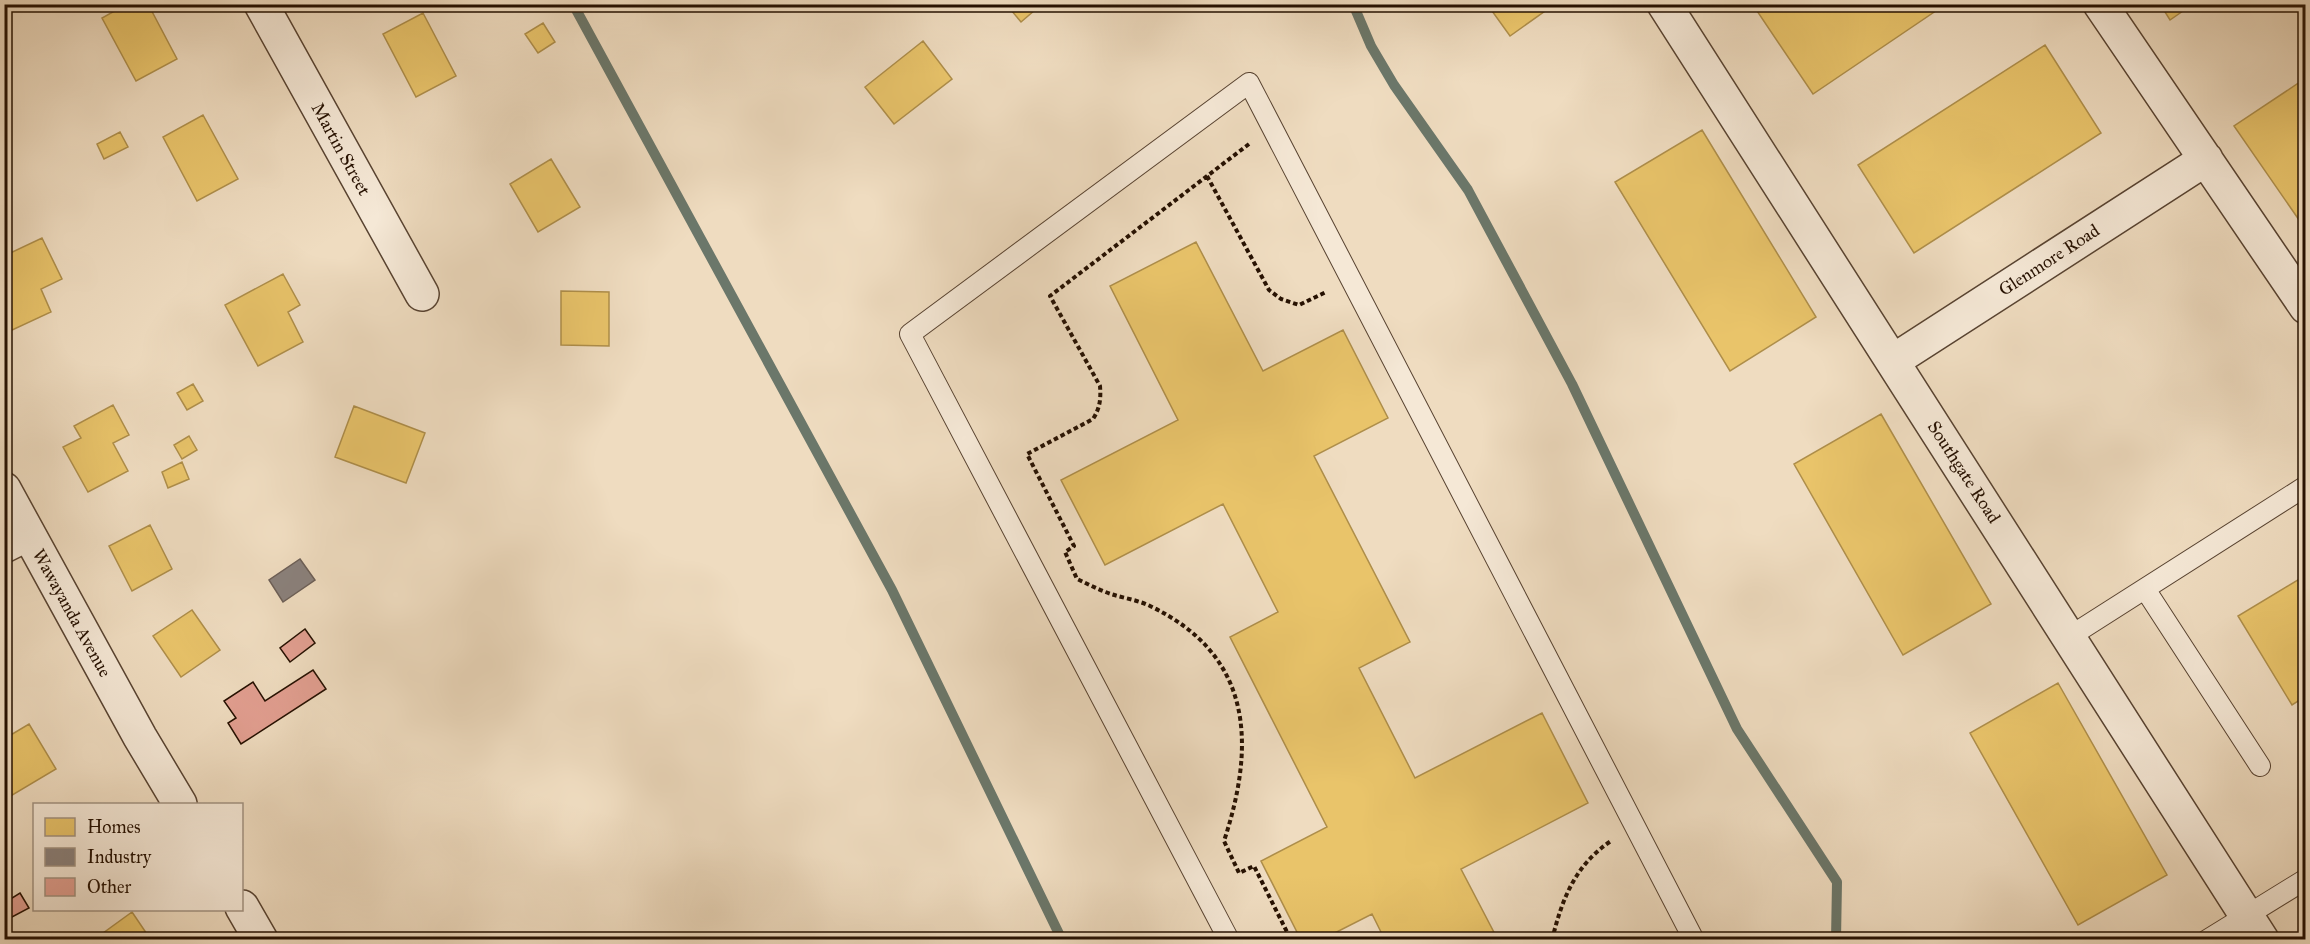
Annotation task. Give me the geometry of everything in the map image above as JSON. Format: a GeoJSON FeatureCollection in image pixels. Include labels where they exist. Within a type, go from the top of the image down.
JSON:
{"type":"FeatureCollection","features":[{"type":"Feature","properties":{"kind":"street","name":"Martin Street"},"geometry":{"type":"LineString","coordinates":[[261,4],[422,294]]}},
{"type":"Feature","properties":{"kind":"street","name":"Southgate Road"},"geometry":{"type":"LineString","coordinates":[[1664,4],[2255,928]]}},
{"type":"Feature","properties":{"kind":"street"},"geometry":{"type":"LineString","coordinates":[[2100,4],[2306,307]]}},
{"type":"Feature","properties":{"kind":"street","name":"Glenmore Road"},"geometry":{"type":"LineString","coordinates":[[1893,361],[2206,159]]}},
{"type":"Feature","properties":{"kind":"street","name":"Wawayanda Avenue"},"geometry":{"type":"LineString","coordinates":[[4,489],[16,540],[179,803]]}},
{"type":"Feature","properties":{"kind":"street"},"geometry":{"type":"LineString","coordinates":[[243,908],[261,939]]}},
{"type":"Feature","properties":{"kind":"lane"},"geometry":{"type":"LineString","coordinates":[[1228,939],[910,334],[1249,83],[1694,939]]}},
{"type":"Feature","properties":{"kind":"lane"},"geometry":{"type":"LineString","coordinates":[[2069,637],[2306,486]]}},
{"type":"Feature","properties":{"kind":"lane"},"geometry":{"type":"LineString","coordinates":[[2145,589],[2260,766]]}},
{"type":"Feature","properties":{"kind":"lane"},"geometry":{"type":"LineString","coordinates":[[2207,939],[2255,928],[2306,879]]}},
{"type":"Feature","properties":{"kind":"path"},"geometry":{"type":"LineString","coordinates":[[1254,140],[1050,296],[1100,386],[1101,397],[1098,411],[1093,419],[1027,454],[1074,546],[1065,552],[1077,579],[1109,594],[1149,605],[1183,625],[1213,652],[1232,682],[1242,720],[1242,759],[1236,803],[1224,840],[1239,873],[1254,866],[1291,939]]}},
{"type":"Feature","properties":{"kind":"path"},"geometry":{"type":"LineString","coordinates":[[1207,176],[1269,290],[1281,299],[1299,305],[1330,290]]}},
{"type":"Feature","properties":{"kind":"path"},"geometry":{"type":"LineString","coordinates":[[1552,939],[1560,908],[1575,878],[1595,852],[1617,837]]}},
{"type":"Feature","properties":{"kind":"building: Homes"},"geometry":{"type":"Polygon","coordinates":[[[127,4],[148,4],[177,59],[136,81],[102,18],[127,4]]]}},
{"type":"Feature","properties":{"kind":"building: Homes"},"geometry":{"type":"Polygon","coordinates":[[[1006,4],[1042,4],[1021,22],[1006,4]]]}},
{"type":"Feature","properties":{"kind":"building: Homes"},"geometry":{"type":"Polygon","coordinates":[[[1487,4],[1555,4],[1510,36],[1487,4]]]}},
{"type":"Feature","properties":{"kind":"building: Homes"},"geometry":{"type":"Polygon","coordinates":[[[1760,4],[1946,4],[1813,94],[1755,8],[1760,4]]]}},
{"type":"Feature","properties":{"kind":"building: Homes"},"geometry":{"type":"Polygon","coordinates":[[[2160,4],[2193,4],[2170,20],[2160,4]]]}},
{"type":"Feature","properties":{"kind":"building: Homes"},"geometry":{"type":"Polygon","coordinates":[[[423,13],[456,76],[416,97],[383,34],[423,13]]]}},
{"type":"Feature","properties":{"kind":"building: Homes"},"geometry":{"type":"Polygon","coordinates":[[[543,23],[555,42],[538,53],[525,34],[543,23]]]}},
{"type":"Feature","properties":{"kind":"building: Homes"},"geometry":{"type":"Polygon","coordinates":[[[923,41],[952,79],[894,124],[865,87],[923,41]]]}},
{"type":"Feature","properties":{"kind":"building: Homes"},"geometry":{"type":"Polygon","coordinates":[[[2045,45],[2101,133],[1914,253],[1858,165],[2045,45]]]}},
{"type":"Feature","properties":{"kind":"building: Homes"},"geometry":{"type":"Polygon","coordinates":[[[2306,78],[2306,230],[2234,126],[2306,78]]]}},
{"type":"Feature","properties":{"kind":"building: Homes"},"geometry":{"type":"Polygon","coordinates":[[[203,115],[238,179],[197,201],[163,137],[203,115]]]}},
{"type":"Feature","properties":{"kind":"building: Homes"},"geometry":{"type":"Polygon","coordinates":[[[1702,130],[1816,317],[1730,371],[1615,182],[1702,130]]]}},
{"type":"Feature","properties":{"kind":"building: Homes"},"geometry":{"type":"Polygon","coordinates":[[[120,132],[128,147],[104,159],[97,144],[120,132]]]}},
{"type":"Feature","properties":{"kind":"building: Homes"},"geometry":{"type":"Polygon","coordinates":[[[551,159],[580,207],[538,232],[510,184],[551,159]]]}},
{"type":"Feature","properties":{"kind":"building: Homes"},"geometry":{"type":"Polygon","coordinates":[[[42,238],[62,279],[41,289],[51,312],[10,331],[4,319],[4,256],[42,238]]]}},
{"type":"Feature","properties":{"kind":"building: Homes"},"geometry":{"type":"Polygon","coordinates":[[[1196,242],[1263,371],[1343,330],[1388,418],[1314,456],[1410,642],[1359,668],[1415,778],[1542,713],[1588,803],[1461,869],[1498,940],[1385,940],[1372,914],[1321,940],[1301,940],[1261,861],[1327,827],[1230,637],[1278,612],[1223,504],[1105,565],[1061,480],[1178,420],[1110,286],[1196,242]]]}},
{"type":"Feature","properties":{"kind":"building: Homes"},"geometry":{"type":"Polygon","coordinates":[[[283,274],[300,305],[288,312],[303,342],[258,366],[225,305],[283,274]]]}},
{"type":"Feature","properties":{"kind":"building: Homes"},"geometry":{"type":"Polygon","coordinates":[[[561,291],[609,292],[609,346],[561,345],[561,291]]]}},
{"type":"Feature","properties":{"kind":"building: Homes"},"geometry":{"type":"Polygon","coordinates":[[[193,384],[203,401],[187,410],[177,393],[193,384]]]}},
{"type":"Feature","properties":{"kind":"building: Homes"},"geometry":{"type":"Polygon","coordinates":[[[113,405],[129,435],[113,443],[128,471],[88,492],[63,447],[81,438],[74,426],[113,405]]]}},
{"type":"Feature","properties":{"kind":"building: Homes"},"geometry":{"type":"Polygon","coordinates":[[[354,406],[425,433],[406,483],[335,457],[354,406]]]}},
{"type":"Feature","properties":{"kind":"building: Homes"},"geometry":{"type":"Polygon","coordinates":[[[1881,414],[1991,604],[1903,655],[1794,464],[1881,414]]]}},
{"type":"Feature","properties":{"kind":"building: Homes"},"geometry":{"type":"Polygon","coordinates":[[[189,436],[197,450],[182,459],[174,445],[189,436]]]}},
{"type":"Feature","properties":{"kind":"building: Homes"},"geometry":{"type":"Polygon","coordinates":[[[182,462],[189,479],[168,488],[162,472],[182,462]]]}},
{"type":"Feature","properties":{"kind":"building: Homes"},"geometry":{"type":"Polygon","coordinates":[[[150,525],[172,569],[132,591],[109,546],[150,525]]]}},
{"type":"Feature","properties":{"kind":"building: Homes"},"geometry":{"type":"Polygon","coordinates":[[[2306,575],[2306,696],[2292,705],[2238,616],[2306,575]]]}},
{"type":"Feature","properties":{"kind":"building: Homes"},"geometry":{"type":"Polygon","coordinates":[[[192,610],[220,650],[181,677],[153,636],[192,610]]]}},
{"type":"Feature","properties":{"kind":"building: Homes"},"geometry":{"type":"Polygon","coordinates":[[[2058,683],[2167,875],[2078,925],[1970,733],[2058,683]]]}},
{"type":"Feature","properties":{"kind":"building: Homes"},"geometry":{"type":"Polygon","coordinates":[[[29,724],[56,769],[4,800],[4,739],[29,724]]]}},
{"type":"Feature","properties":{"kind":"building: Homes"},"geometry":{"type":"Polygon","coordinates":[[[132,912],[151,940],[101,940],[99,936],[132,912]]]}},
{"type":"Feature","properties":{"kind":"building: Industry"},"geometry":{"type":"Polygon","coordinates":[[[300,559],[315,580],[283,602],[269,580],[300,559]]]}},
{"type":"Feature","properties":{"kind":"building: Other"},"geometry":{"type":"Polygon","coordinates":[[[305,629],[315,643],[290,662],[280,648],[305,629]]]}},
{"type":"Feature","properties":{"kind":"building: Other"},"geometry":{"type":"Polygon","coordinates":[[[313,670],[326,689],[241,744],[228,723],[236,718],[224,701],[253,682],[265,701],[313,670]]]}},
{"type":"Feature","properties":{"kind":"building: Other"},"geometry":{"type":"Polygon","coordinates":[[[20,893],[29,908],[12,917],[4,903],[20,893]]]}},
{"type":"Feature","properties":{"kind":"waterway"},"geometry":{"type":"LineString","coordinates":[[573,4],[892,590],[1062,940]]}},
{"type":"Feature","properties":{"kind":"waterway"},"geometry":{"type":"LineString","coordinates":[[1353,4],[1371,46],[1394,85],[1468,190],[1572,384],[1737,729],[1837,882],[1836,940]]}}]}
